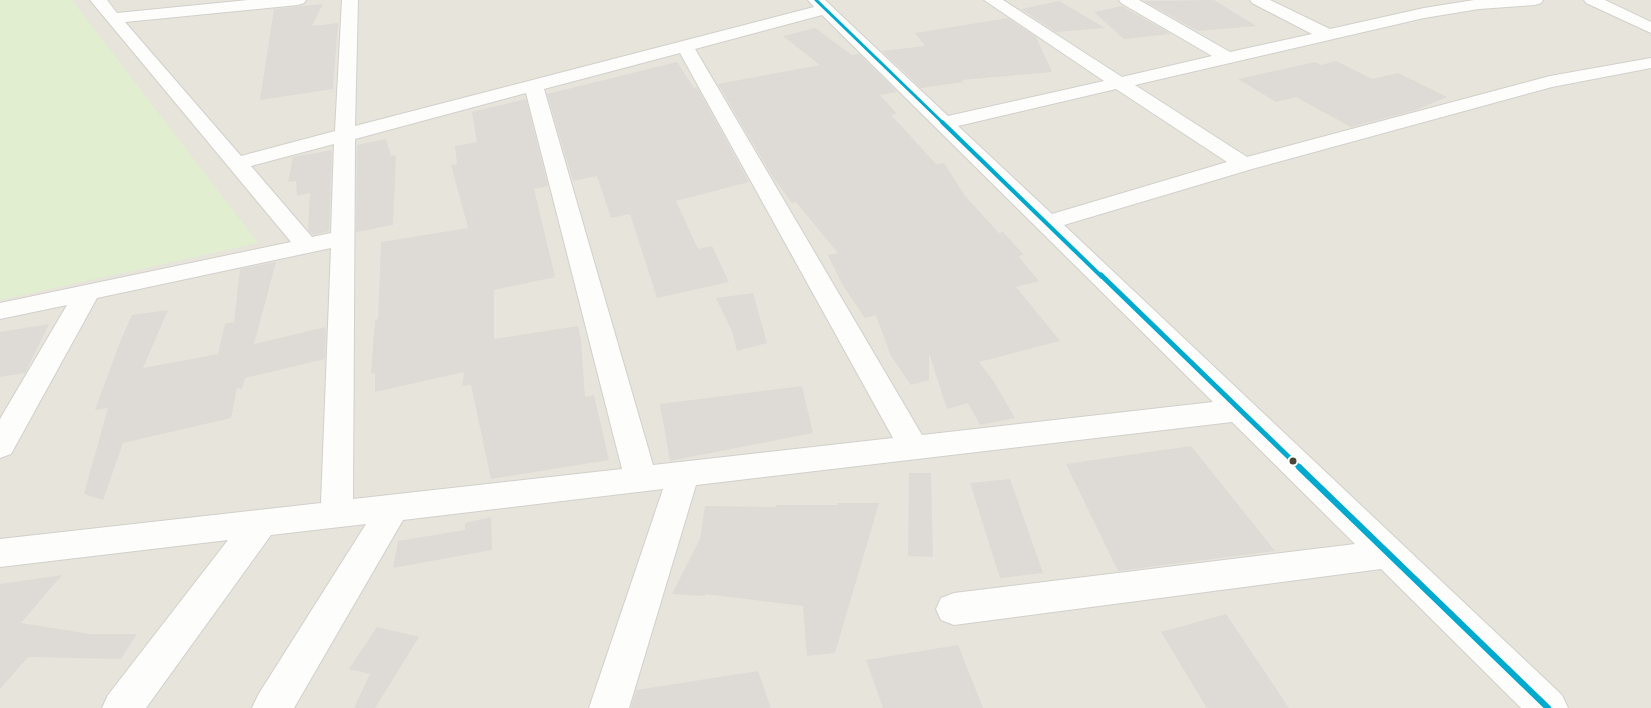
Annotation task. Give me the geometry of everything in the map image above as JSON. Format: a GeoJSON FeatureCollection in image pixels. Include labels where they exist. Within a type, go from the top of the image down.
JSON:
{"type":"FeatureCollection","features":[{"type":"Feature","properties":{"kind":"street"},"geometry":{"type":"LineString","coordinates":[[98,0],[306,245]]}},
{"type":"Feature","properties":{"kind":"street"},"geometry":{"type":"LineString","coordinates":[[113,18],[298,0]]}},
{"type":"Feature","properties":{"kind":"street"},"geometry":{"type":"LineString","coordinates":[[337,514],[345,135],[350,0]]}},
{"type":"Feature","properties":{"kind":"street"},"geometry":{"type":"LineString","coordinates":[[992,0],[1244,164]]}},
{"type":"Feature","properties":{"kind":"street"},"geometry":{"type":"LineString","coordinates":[[1127,0],[1228,58]]}},
{"type":"Feature","properties":{"kind":"street"},"geometry":{"type":"LineString","coordinates":[[1258,0],[1328,35]]}},
{"type":"Feature","properties":{"kind":"street"},"geometry":{"type":"LineString","coordinates":[[944,123],[1475,2],[1535,0]]}},
{"type":"Feature","properties":{"kind":"street"},"geometry":{"type":"LineString","coordinates":[[1592,0],[1651,28]]}},
{"type":"Feature","properties":{"kind":"street"},"geometry":{"type":"LineString","coordinates":[[1401,3],[1424,13]]}},
{"type":"Feature","properties":{"kind":"street"},"geometry":{"type":"LineString","coordinates":[[238,163],[685,46],[821,5],[1548,708]]}},
{"type":"Feature","properties":{"kind":"street"},"geometry":{"type":"LineString","coordinates":[[685,46],[914,448]]}},
{"type":"Feature","properties":{"kind":"street"},"geometry":{"type":"LineString","coordinates":[[1045,223],[1244,164],[1550,82],[1651,63]]}},
{"type":"Feature","properties":{"kind":"street"},"geometry":{"type":"LineString","coordinates":[[534,86],[641,480]]}},
{"type":"Feature","properties":{"kind":"street"},"geometry":{"type":"LineString","coordinates":[[0,311],[343,238]]}},
{"type":"Feature","properties":{"kind":"street"},"geometry":{"type":"LineString","coordinates":[[0,446],[87,293]]}},
{"type":"Feature","properties":{"kind":"street"},"geometry":{"type":"LineString","coordinates":[[0,553],[1240,410]]}},
{"type":"Feature","properties":{"kind":"street"},"geometry":{"type":"LineString","coordinates":[[609,708],[684,474]]}},
{"type":"Feature","properties":{"kind":"street"},"geometry":{"type":"LineString","coordinates":[[272,708],[393,508]]}},
{"type":"Feature","properties":{"kind":"street"},"geometry":{"type":"LineString","coordinates":[[122,708],[261,523]]}},
{"type":"Feature","properties":{"kind":"street"},"geometry":{"type":"LineString","coordinates":[[954,609],[1389,554]]}},
{"type":"Feature","properties":{"kind":"shaded area"},"geometry":{"type":"Polygon","coordinates":[[[0,0],[1651,0],[1651,708],[0,708],[0,0]]]}},
{"type":"Feature","properties":{"kind":"green space"},"geometry":{"type":"Polygon","coordinates":[[[0,0],[72,0],[258,243],[0,300],[0,0]]]}},
{"type":"Feature","properties":{"kind":"building"},"geometry":{"type":"Polygon","coordinates":[[[1214,0],[1256,26],[1198,31],[1144,1],[1214,0]]]}},
{"type":"Feature","properties":{"kind":"building"},"geometry":{"type":"Polygon","coordinates":[[[1059,1],[1105,28],[1056,32],[1021,9],[1059,1]]]}},
{"type":"Feature","properties":{"kind":"building"},"geometry":{"type":"Polygon","coordinates":[[[323,4],[312,26],[338,23],[333,89],[260,100],[274,9],[323,4]]]}},
{"type":"Feature","properties":{"kind":"building"},"geometry":{"type":"Polygon","coordinates":[[[1122,6],[1171,34],[1124,39],[1094,12],[1122,6]]]}},
{"type":"Feature","properties":{"kind":"building"},"geometry":{"type":"Polygon","coordinates":[[[1008,18],[1036,37],[1052,72],[962,80],[964,82],[921,88],[882,51],[925,46],[915,33],[1008,18]]]}},
{"type":"Feature","properties":{"kind":"building"},"geometry":{"type":"Polygon","coordinates":[[[815,28],[852,55],[859,54],[897,92],[880,95],[897,114],[891,115],[936,164],[944,163],[965,196],[999,233],[1003,232],[1024,255],[1018,256],[1039,281],[1016,287],[1060,341],[979,362],[994,382],[1015,418],[980,425],[968,403],[947,409],[929,353],[929,380],[911,385],[891,356],[876,315],[865,318],[842,284],[828,255],[838,253],[796,202],[792,203],[772,176],[718,84],[820,65],[783,36],[815,28]]]}},
{"type":"Feature","properties":{"kind":"building"},"geometry":{"type":"Polygon","coordinates":[[[1336,61],[1372,79],[1398,73],[1447,97],[1416,110],[1351,127],[1296,97],[1276,102],[1238,79],[1315,62],[1321,65],[1336,61]]]}},
{"type":"Feature","properties":{"kind":"building"},"geometry":{"type":"Polygon","coordinates":[[[677,62],[694,88],[697,87],[749,182],[676,201],[698,249],[712,246],[729,282],[657,298],[630,214],[611,218],[597,176],[573,181],[547,94],[677,62]]]}},
{"type":"Feature","properties":{"kind":"building"},"geometry":{"type":"Polygon","coordinates":[[[526,99],[548,186],[534,189],[555,277],[494,290],[494,339],[578,326],[581,340],[585,397],[594,395],[609,460],[491,479],[471,385],[462,386],[464,372],[375,392],[375,373],[371,374],[375,320],[378,319],[381,242],[468,228],[451,165],[457,164],[455,146],[477,142],[472,112],[526,99]]]}},
{"type":"Feature","properties":{"kind":"building"},"geometry":{"type":"Polygon","coordinates":[[[386,139],[391,156],[396,155],[393,225],[356,232],[357,145],[386,139]]]}},
{"type":"Feature","properties":{"kind":"building"},"geometry":{"type":"Polygon","coordinates":[[[332,150],[329,231],[313,235],[308,230],[310,193],[297,196],[296,181],[288,182],[293,157],[332,150]]]}},
{"type":"Feature","properties":{"kind":"building"},"geometry":{"type":"Polygon","coordinates":[[[276,262],[254,344],[326,327],[325,359],[245,378],[242,389],[237,388],[231,418],[123,443],[103,500],[84,494],[108,408],[95,410],[132,315],[168,310],[143,368],[218,354],[225,324],[234,322],[240,269],[276,262]]]}},
{"type":"Feature","properties":{"kind":"building"},"geometry":{"type":"Polygon","coordinates":[[[753,293],[767,343],[737,351],[732,331],[716,298],[753,293]]]}},
{"type":"Feature","properties":{"kind":"building"},"geometry":{"type":"Polygon","coordinates":[[[49,324],[25,373],[0,377],[0,332],[49,324]]]}},
{"type":"Feature","properties":{"kind":"building"},"geometry":{"type":"Polygon","coordinates":[[[802,386],[813,433],[670,461],[660,404],[802,386]]]}},
{"type":"Feature","properties":{"kind":"building"},"geometry":{"type":"Polygon","coordinates":[[[1191,446],[1275,551],[1118,571],[1066,464],[1191,446]]]}},
{"type":"Feature","properties":{"kind":"building"},"geometry":{"type":"Polygon","coordinates":[[[909,473],[931,473],[933,557],[908,556],[909,473]]]}},
{"type":"Feature","properties":{"kind":"building"},"geometry":{"type":"Polygon","coordinates":[[[1010,479],[1043,573],[1000,578],[970,483],[1010,479]]]}},
{"type":"Feature","properties":{"kind":"building"},"geometry":{"type":"Polygon","coordinates":[[[837,503],[879,503],[835,653],[807,656],[803,606],[705,594],[705,596],[672,594],[700,539],[705,506],[775,507],[776,505],[837,505],[837,503]]]}},
{"type":"Feature","properties":{"kind":"building"},"geometry":{"type":"Polygon","coordinates":[[[491,517],[492,550],[393,568],[398,541],[465,530],[465,523],[491,517]]]}},
{"type":"Feature","properties":{"kind":"building"},"geometry":{"type":"Polygon","coordinates":[[[62,575],[21,623],[90,634],[137,634],[121,659],[28,657],[0,689],[0,584],[62,575]]]}},
{"type":"Feature","properties":{"kind":"building"},"geometry":{"type":"Polygon","coordinates":[[[1226,614],[1289,708],[1207,708],[1161,632],[1226,614]]]}},
{"type":"Feature","properties":{"kind":"building"},"geometry":{"type":"Polygon","coordinates":[[[377,627],[419,637],[375,708],[354,708],[370,674],[349,669],[377,627]]]}},
{"type":"Feature","properties":{"kind":"building"},"geometry":{"type":"Polygon","coordinates":[[[958,645],[983,708],[883,708],[866,660],[958,645]]]}},
{"type":"Feature","properties":{"kind":"building"},"geometry":{"type":"Polygon","coordinates":[[[758,671],[771,708],[631,708],[636,690],[758,671]]]}},
{"type":"Feature","properties":{"kind":"transit line"},"geometry":{"type":"LineString","coordinates":[[816,0],[1548,708]]}}]}
